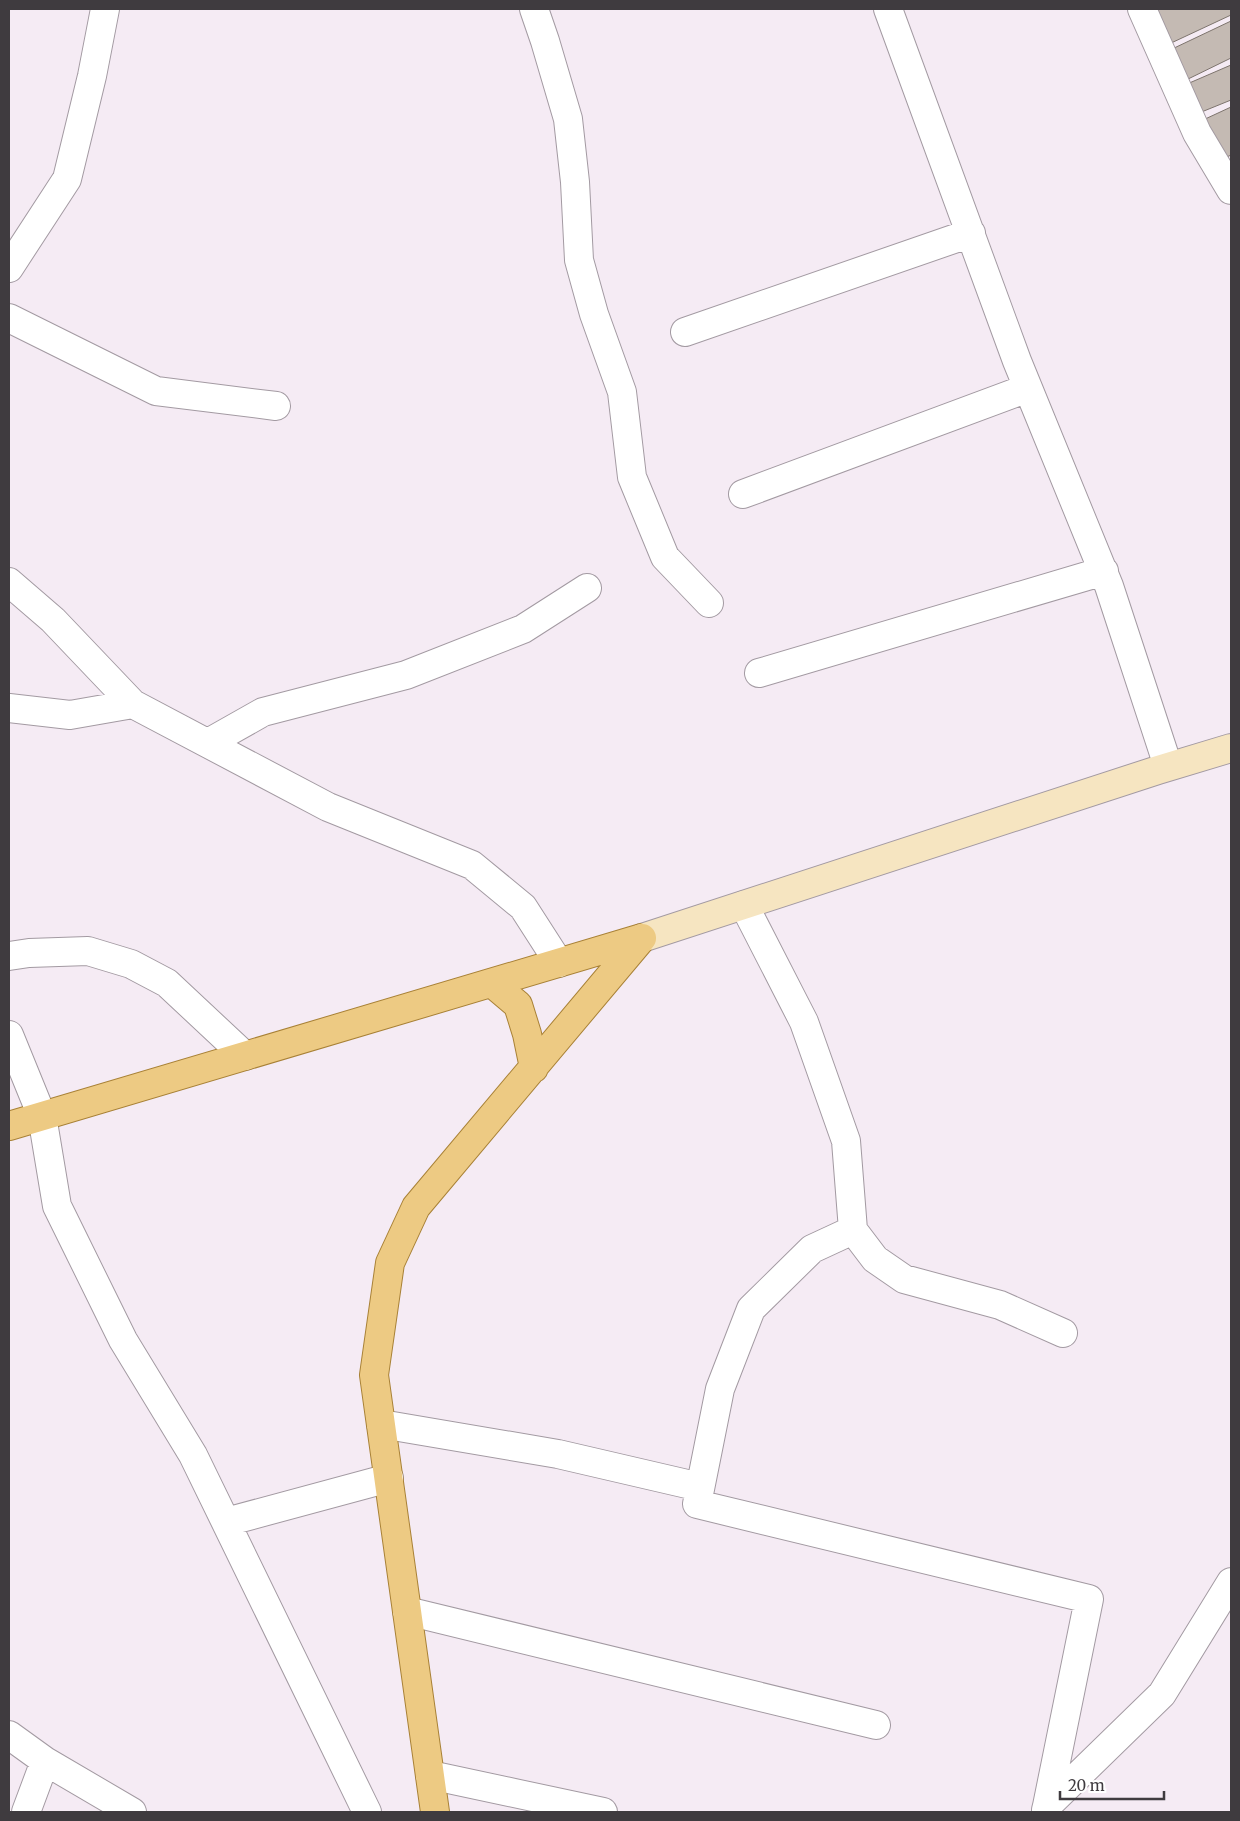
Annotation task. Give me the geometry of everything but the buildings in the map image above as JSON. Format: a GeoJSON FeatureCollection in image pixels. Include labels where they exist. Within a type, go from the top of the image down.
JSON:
{"type":"FeatureCollection","features":[{"type":"Feature","properties":{"kind":"main road"},"geometry":{"type":"LineString","coordinates":[[9,1126],[642,938],[1168,766],[1231,748]]}},
{"type":"Feature","properties":{"kind":"main road"},"geometry":{"type":"LineString","coordinates":[[436,1812],[374,1375],[390,1263],[416,1207],[642,938]]}},
{"type":"Feature","properties":{"kind":"main road"},"geometry":{"type":"LineString","coordinates":[[492,983],[518,1006],[527,1034],[534,1068]]}},
{"type":"Feature","properties":{"kind":"street"},"geometry":{"type":"LineString","coordinates":[[9,268],[67,179],[92,76],[104,9]]}},
{"type":"Feature","properties":{"kind":"street"},"geometry":{"type":"LineString","coordinates":[[534,9],[568,119],[575,182],[579,260],[594,314],[622,392],[632,477],[665,557],[709,603]]}},
{"type":"Feature","properties":{"kind":"street"},"geometry":{"type":"LineString","coordinates":[[888,9],[1028,388],[1104,571],[1168,766]]}},
{"type":"Feature","properties":{"kind":"street"},"geometry":{"type":"LineString","coordinates":[[1142,9],[1198,133],[1231,190]]}},
{"type":"Feature","properties":{"kind":"street"},"geometry":{"type":"LineString","coordinates":[[685,332],[971,234]]}},
{"type":"Feature","properties":{"kind":"street"},"geometry":{"type":"LineString","coordinates":[[9,318],[156,390],[276,406]]}},
{"type":"Feature","properties":{"kind":"street"},"geometry":{"type":"LineString","coordinates":[[743,494],[1028,388]]}},
{"type":"Feature","properties":{"kind":"street"},"geometry":{"type":"LineString","coordinates":[[759,673],[1104,571]]}},
{"type":"Feature","properties":{"kind":"street"},"geometry":{"type":"LineString","coordinates":[[9,582],[53,620],[133,704],[328,807],[472,865],[523,907],[559,963]]}},
{"type":"Feature","properties":{"kind":"street"},"geometry":{"type":"LineString","coordinates":[[208,743],[263,712],[406,675],[523,629],[587,588]]}},
{"type":"Feature","properties":{"kind":"street"},"geometry":{"type":"LineString","coordinates":[[9,708],[70,715],[133,704]]}},
{"type":"Feature","properties":{"kind":"street"},"geometry":{"type":"LineString","coordinates":[[744,905],[804,1022],[846,1142],[853,1230],[875,1259],[904,1278],[1000,1305],[1063,1333]]}},
{"type":"Feature","properties":{"kind":"street"},"geometry":{"type":"LineString","coordinates":[[9,956],[29,953],[88,951],[131,964],[167,984],[245,1056]]}},
{"type":"Feature","properties":{"kind":"street"},"geometry":{"type":"LineString","coordinates":[[9,1035],[42,1116],[57,1206],[122,1340],[193,1455],[368,1812]]}},
{"type":"Feature","properties":{"kind":"street"},"geometry":{"type":"LineString","coordinates":[[853,1230],[812,1249],[751,1309],[720,1389],[697,1504],[1089,1600],[1046,1809]]}},
{"type":"Feature","properties":{"kind":"street"},"geometry":{"type":"LineString","coordinates":[[381,1424],[558,1454],[700,1487]]}},
{"type":"Feature","properties":{"kind":"street"},"geometry":{"type":"LineString","coordinates":[[226,1522],[389,1478]]}},
{"type":"Feature","properties":{"kind":"street"},"geometry":{"type":"LineString","coordinates":[[1046,1809],[1162,1694],[1231,1582]]}},
{"type":"Feature","properties":{"kind":"street"},"geometry":{"type":"LineString","coordinates":[[407,1611],[876,1725]]}},
{"type":"Feature","properties":{"kind":"street"},"geometry":{"type":"LineString","coordinates":[[9,1735],[45,1761],[132,1812]]}},
{"type":"Feature","properties":{"kind":"street"},"geometry":{"type":"LineString","coordinates":[[26,1812],[45,1761]]}},
{"type":"Feature","properties":{"kind":"street"},"geometry":{"type":"LineString","coordinates":[[430,1775],[603,1812]]}}]}
